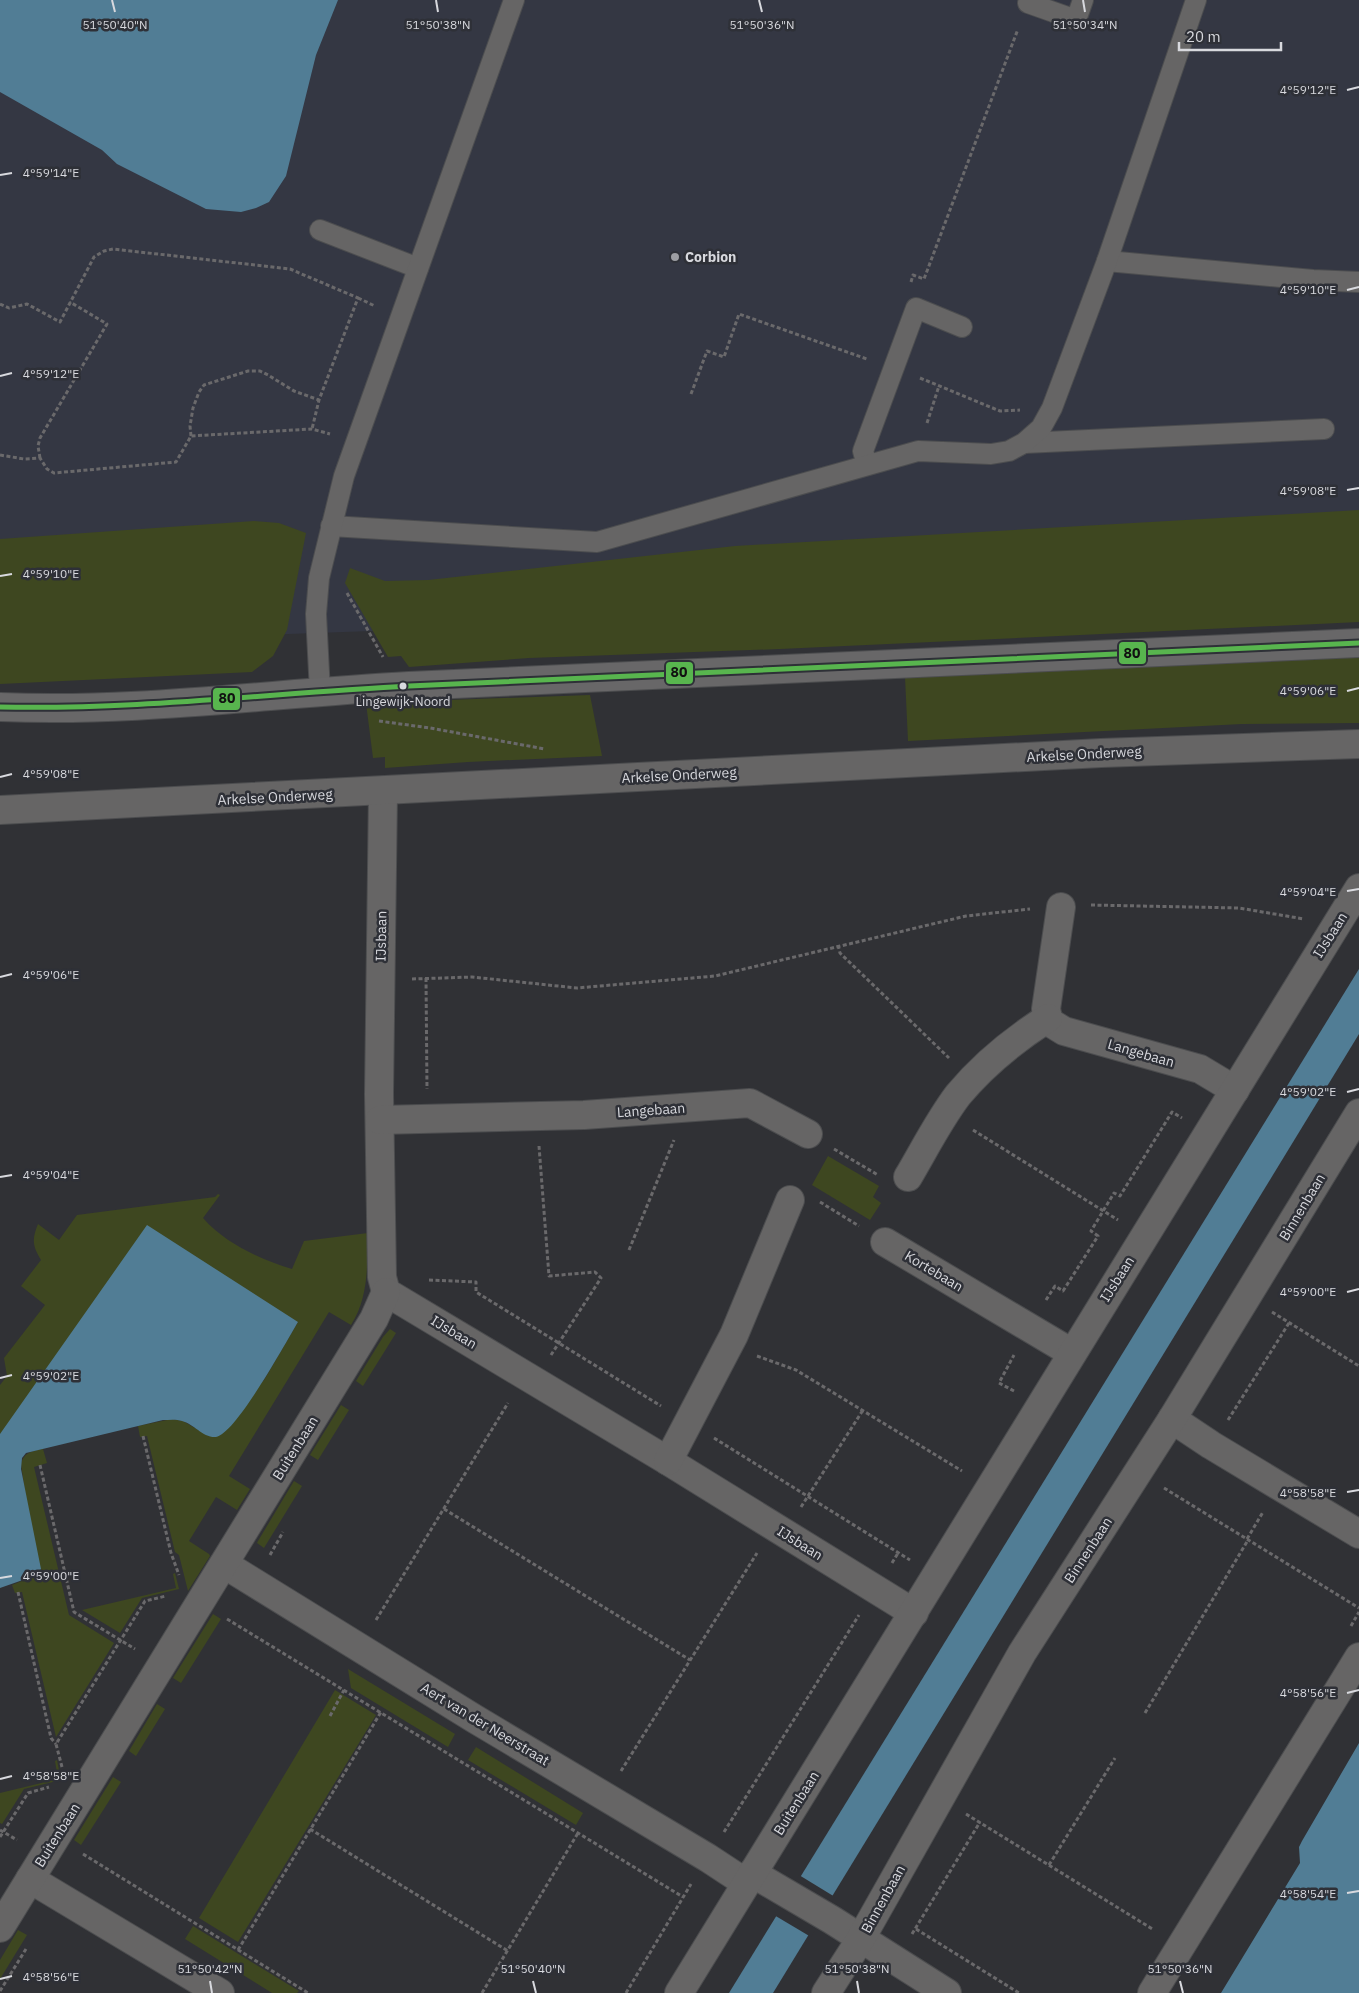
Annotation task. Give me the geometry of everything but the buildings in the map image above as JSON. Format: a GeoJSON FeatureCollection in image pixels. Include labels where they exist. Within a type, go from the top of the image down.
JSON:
{"type":"FeatureCollection","features":[{"type":"Feature","properties":{"kind":"main road"},"geometry":{"type":"LineString","coordinates":[[0,707],[56,710],[124,708],[355,689],[1359,643]]}},
{"type":"Feature","properties":{"kind":"street","name":"Arkelse Onderweg"},"geometry":{"type":"LineString","coordinates":[[0,810],[383,792],[421,788],[1101,753],[1359,744]]}},
{"type":"Feature","properties":{"kind":"street","name":"IJsbaan"},"geometry":{"type":"LineString","coordinates":[[383,792],[380,1120],[382,1277],[386,1292],[668,1461],[914,1613],[1144,1236],[1358,892]]}},
{"type":"Feature","properties":{"kind":"street"},"geometry":{"type":"LineString","coordinates":[[895,1177],[947,1114],[958,1096],[972,1080],[1022,1035],[1048,1018],[1047,999],[1061,907]]}},
{"type":"Feature","properties":{"kind":"street","name":"Langebaan"},"geometry":{"type":"LineString","coordinates":[[1048,1018],[1054,1026],[1064,1032],[1200,1069],[1235,1090]]}},
{"type":"Feature","properties":{"kind":"street","name":"Langebaan"},"geometry":{"type":"LineString","coordinates":[[380,1120],[536,1117],[750,1103],[808,1134]]}},
{"type":"Feature","properties":{"kind":"street","name":"Binnenbaan"},"geometry":{"type":"LineString","coordinates":[[826,1993],[860,1940],[1022,1653],[1172,1419],[1359,1113]]}},
{"type":"Feature","properties":{"kind":"street"},"geometry":{"type":"LineString","coordinates":[[668,1461],[728,1346],[790,1200]]}},
{"type":"Feature","properties":{"kind":"street","name":"Kortebaan"},"geometry":{"type":"LineString","coordinates":[[886,1242],[1072,1353]]}},
{"type":"Feature","properties":{"kind":"street","name":"Buitenbaan"},"geometry":{"type":"LineString","coordinates":[[0,1928],[161,1666],[191,1598],[224,1564],[374,1319],[386,1292]]}},
{"type":"Feature","properties":{"kind":"street"},"geometry":{"type":"LineString","coordinates":[[1172,1419],[1211,1445],[1359,1534]]}},
{"type":"Feature","properties":{"kind":"street","name":"Aert van der Neerstraat"},"geometry":{"type":"LineString","coordinates":[[224,1564],[467,1714],[708,1858],[749,1878],[779,1888],[947,1993]]}},
{"type":"Feature","properties":{"kind":"street","name":"Buitenbaan"},"geometry":{"type":"LineString","coordinates":[[679,1993],[914,1613]]}},
{"type":"Feature","properties":{"kind":"street"},"geometry":{"type":"LineString","coordinates":[[1152,1993],[1359,1657]]}},
{"type":"Feature","properties":{"kind":"street"},"geometry":{"type":"LineString","coordinates":[[30,1879],[220,1993]]}},
{"type":"Feature","properties":{"kind":"lane"},"geometry":{"type":"LineString","coordinates":[[320,692],[316,614],[319,578],[344,476],[514,0]]}},
{"type":"Feature","properties":{"kind":"lane"},"geometry":{"type":"LineString","coordinates":[[1028,3],[1076,20],[1083,0]]}},
{"type":"Feature","properties":{"kind":"lane"},"geometry":{"type":"LineString","coordinates":[[331,526],[597,542],[918,451],[991,454],[1009,451],[1024,443],[1041,428],[1052,408],[1107,261],[1196,0]]}},
{"type":"Feature","properties":{"kind":"lane"},"geometry":{"type":"LineString","coordinates":[[320,230],[418,268]]}},
{"type":"Feature","properties":{"kind":"lane"},"geometry":{"type":"LineString","coordinates":[[1107,261],[1313,280],[1359,282]]}},
{"type":"Feature","properties":{"kind":"lane"},"geometry":{"type":"LineString","coordinates":[[867,465],[863,451],[916,308],[962,327]]}},
{"type":"Feature","properties":{"kind":"lane"},"geometry":{"type":"LineString","coordinates":[[1024,443],[1324,429]]}},
{"type":"Feature","properties":{"kind":"path"},"geometry":{"type":"LineString","coordinates":[[910,284],[913,275],[924,280],[1028,3]]}},
{"type":"Feature","properties":{"kind":"path"},"geometry":{"type":"LineString","coordinates":[[0,304],[9,308],[27,304],[60,322],[94,257],[99,253],[113,249],[290,269],[358,298],[319,400],[312,429]]}},
{"type":"Feature","properties":{"kind":"path"},"geometry":{"type":"LineString","coordinates":[[70,302],[107,324],[40,438],[38,446],[40,458],[47,470],[54,473],[176,462],[191,436],[190,426],[193,408],[204,385],[248,371],[260,371],[268,374],[294,392],[319,400]]}},
{"type":"Feature","properties":{"kind":"path"},"geometry":{"type":"LineString","coordinates":[[191,436],[312,429],[356,443]]}},
{"type":"Feature","properties":{"kind":"path"},"geometry":{"type":"LineString","coordinates":[[0,455],[24,459],[40,458]]}},
{"type":"Feature","properties":{"kind":"path"},"geometry":{"type":"LineString","coordinates":[[346,592],[386,661]]}},
{"type":"Feature","properties":{"kind":"path"},"geometry":{"type":"LineString","coordinates":[[355,689],[362,712],[382,722],[430,728],[543,748],[550,752]]}},
{"type":"Feature","properties":{"kind":"path"},"geometry":{"type":"LineString","coordinates":[[410,979],[472,977],[577,988],[715,976],[838,945],[966,916],[1061,907],[1101,905],[1239,908],[1310,920]]}},
{"type":"Feature","properties":{"kind":"path"},"geometry":{"type":"LineString","coordinates":[[838,945],[840,953],[972,1080]]}},
{"type":"Feature","properties":{"kind":"path"},"geometry":{"type":"LineString","coordinates":[[426,978],[427,1119]]}},
{"type":"Feature","properties":{"kind":"path"},"geometry":{"type":"LineString","coordinates":[[629,1250],[687,1108]]}},
{"type":"Feature","properties":{"kind":"path"},"geometry":{"type":"LineString","coordinates":[[947,1114],[1144,1236]]}},
{"type":"Feature","properties":{"kind":"path"},"geometry":{"type":"LineString","coordinates":[[535,1381],[601,1278],[595,1272],[549,1276],[536,1117]]}},
{"type":"Feature","properties":{"kind":"path"},"geometry":{"type":"LineString","coordinates":[[808,1134],[895,1177]]}},
{"type":"Feature","properties":{"kind":"path"},"geometry":{"type":"LineString","coordinates":[[820,1202],[886,1242]]}},
{"type":"Feature","properties":{"kind":"path"},"geometry":{"type":"LineString","coordinates":[[1247,1297],[1359,1366]]}},
{"type":"Feature","properties":{"kind":"path"},"geometry":{"type":"LineString","coordinates":[[1228,1420],[1289,1323]]}},
{"type":"Feature","properties":{"kind":"path"},"geometry":{"type":"LineString","coordinates":[[728,1346],[796,1370],[963,1472]]}},
{"type":"Feature","properties":{"kind":"path"},"geometry":{"type":"LineString","coordinates":[[376,1620],[511,1398]]}},
{"type":"Feature","properties":{"kind":"path"},"geometry":{"type":"LineString","coordinates":[[784,1533],[863,1410]]}},
{"type":"Feature","properties":{"kind":"path"},"geometry":{"type":"LineString","coordinates":[[144,1436],[171,1553],[191,1598],[684,1897]]}},
{"type":"Feature","properties":{"kind":"path"},"geometry":{"type":"LineString","coordinates":[[40,1465],[74,1612],[161,1666]]}},
{"type":"Feature","properties":{"kind":"path"},"geometry":{"type":"LineString","coordinates":[[1166,1479],[1161,1487],[1359,1608]]}},
{"type":"Feature","properties":{"kind":"path"},"geometry":{"type":"LineString","coordinates":[[444,1509],[690,1660]]}},
{"type":"Feature","properties":{"kind":"path"},"geometry":{"type":"LineString","coordinates":[[1145,1713],[1248,1540]]}},
{"type":"Feature","properties":{"kind":"path"},"geometry":{"type":"LineString","coordinates":[[621,1771],[759,1550]]}},
{"type":"Feature","properties":{"kind":"path"},"geometry":{"type":"LineString","coordinates":[[626,1993],[898,1553]]}},
{"type":"Feature","properties":{"kind":"path"},"geometry":{"type":"LineString","coordinates":[[18,1592],[51,1738],[56,1744],[64,1775]]}},
{"type":"Feature","properties":{"kind":"path"},"geometry":{"type":"LineString","coordinates":[[56,1744],[145,1601],[191,1598]]}},
{"type":"Feature","properties":{"kind":"path"},"geometry":{"type":"LineString","coordinates":[[330,1716],[344,1690]]}},
{"type":"Feature","properties":{"kind":"path"},"geometry":{"type":"LineString","coordinates":[[238,1950],[381,1712]]}},
{"type":"Feature","properties":{"kind":"path"},"geometry":{"type":"LineString","coordinates":[[1049,1865],[1115,1758]]}},
{"type":"Feature","properties":{"kind":"path","name":"Buitenbaan"},"geometry":{"type":"LineString","coordinates":[[0,1837],[28,1793],[56,1785]]}},
{"type":"Feature","properties":{"kind":"path"},"geometry":{"type":"LineString","coordinates":[[940,1797],[1161,1934]]}},
{"type":"Feature","properties":{"kind":"path"},"geometry":{"type":"LineString","coordinates":[[896,1961],[980,1822]]}},
{"type":"Feature","properties":{"kind":"path"},"geometry":{"type":"LineString","coordinates":[[310,1829],[508,1951]]}},
{"type":"Feature","properties":{"kind":"path"},"geometry":{"type":"LineString","coordinates":[[482,1993],[578,1834]]}},
{"type":"Feature","properties":{"kind":"path"},"geometry":{"type":"LineString","coordinates":[[83,1854],[308,1993]]}},
{"type":"Feature","properties":{"kind":"path"},"geometry":{"type":"LineString","coordinates":[[916,1929],[1019,1993]]}},
{"type":"Feature","properties":{"kind":"shaded area"},"geometry":{"type":"Polygon","coordinates":[[[0,0],[1359,0],[1359,595],[42,643],[0,642],[0,0]]]}},
{"type":"Feature","properties":{"kind":"green space"},"geometry":{"type":"Polygon","coordinates":[[[1359,510],[1359,622],[780,649],[529,658],[409,667],[401,656],[388,657],[345,583],[350,568],[385,581],[428,580],[735,546],[1359,510]]]}},
{"type":"Feature","properties":{"kind":"green space"},"geometry":{"type":"Polygon","coordinates":[[[254,521],[279,523],[306,533],[287,630],[273,656],[252,672],[0,684],[0,539],[254,521]]]}},
{"type":"Feature","properties":{"kind":"green space"},"geometry":{"type":"Polygon","coordinates":[[[1359,654],[1359,723],[1242,724],[908,741],[905,677],[1072,666],[1359,654]]]}},
{"type":"Feature","properties":{"kind":"green space"},"geometry":{"type":"Polygon","coordinates":[[[590,695],[602,756],[385,768],[385,757],[373,758],[366,703],[590,695]]]}},
{"type":"Feature","properties":{"kind":"green space"},"geometry":{"type":"Polygon","coordinates":[[[828,1156],[879,1186],[873,1197],[881,1203],[870,1220],[812,1185],[828,1156]]]}},
{"type":"Feature","properties":{"kind":"green space"},"geometry":{"type":"Polygon","coordinates":[[[218,1194],[220,1195],[203,1218],[222,1236],[244,1250],[292,1269],[304,1241],[368,1233],[367,1269],[361,1303],[351,1325],[329,1312],[229,1476],[250,1489],[237,1510],[216,1497],[189,1541],[210,1556],[188,1591],[179,1555],[175,1552],[147,1436],[140,1437],[138,1426],[172,1419],[183,1421],[209,1436],[264,1380],[298,1322],[0,1435],[0,1385],[7,1376],[4,1358],[45,1305],[21,1286],[41,1260],[34,1242],[38,1224],[59,1240],[77,1215],[215,1197],[218,1194]]]}},
{"type":"Feature","properties":{"kind":"green space"},"geometry":{"type":"Polygon","coordinates":[[[390,1329],[396,1333],[363,1386],[356,1381],[390,1329]]]}},
{"type":"Feature","properties":{"kind":"green space"},"geometry":{"type":"Polygon","coordinates":[[[341,1405],[349,1410],[318,1460],[310,1455],[341,1405]]]}},
{"type":"Feature","properties":{"kind":"green space"},"geometry":{"type":"Polygon","coordinates":[[[43,1449],[47,1463],[34,1467],[69,1615],[114,1643],[56,1737],[22,1592],[15,1593],[12,1585],[37,1575],[21,1464],[24,1457],[32,1451],[43,1449]]]}},
{"type":"Feature","properties":{"kind":"green space"},"geometry":{"type":"Polygon","coordinates":[[[294,1481],[302,1486],[264,1548],[257,1543],[294,1481]]]}},
{"type":"Feature","properties":{"kind":"green space"},"geometry":{"type":"Polygon","coordinates":[[[175,1573],[179,1589],[142,1598],[120,1633],[82,1610],[176,1588],[173,1574],[175,1573]]]}},
{"type":"Feature","properties":{"kind":"green space"},"geometry":{"type":"Polygon","coordinates":[[[213,1614],[221,1619],[181,1683],[173,1678],[213,1614]]]}},
{"type":"Feature","properties":{"kind":"green space"},"geometry":{"type":"Polygon","coordinates":[[[348,1669],[455,1734],[448,1747],[351,1688],[348,1669]]]}},
{"type":"Feature","properties":{"kind":"green space"},"geometry":{"type":"Polygon","coordinates":[[[335,1690],[376,1715],[238,1942],[199,1918],[335,1690]]]}},
{"type":"Feature","properties":{"kind":"green space"},"geometry":{"type":"Polygon","coordinates":[[[157,1704],[165,1709],[136,1756],[129,1751],[157,1704]]]}},
{"type":"Feature","properties":{"kind":"green space"},"geometry":{"type":"Polygon","coordinates":[[[476,1747],[583,1813],[576,1825],[468,1760],[476,1747]]]}},
{"type":"Feature","properties":{"kind":"green space"},"geometry":{"type":"Polygon","coordinates":[[[57,1760],[61,1780],[24,1789],[2,1824],[0,1823],[0,1793],[58,1779],[55,1761],[57,1760]]]}},
{"type":"Feature","properties":{"kind":"green space"},"geometry":{"type":"Polygon","coordinates":[[[113,1777],[121,1782],[81,1845],[74,1840],[113,1777]]]}},
{"type":"Feature","properties":{"kind":"green space"},"geometry":{"type":"Polygon","coordinates":[[[193,1926],[299,1991],[297,1993],[272,1993],[185,1939],[193,1926]]]}},
{"type":"Feature","properties":{"kind":"green space"},"geometry":{"type":"Polygon","coordinates":[[[18,1930],[27,1935],[0,1979],[0,1960],[18,1930]]]}},
{"type":"Feature","properties":{"kind":"water"},"geometry":{"type":"Polygon","coordinates":[[[0,0],[338,0],[316,55],[286,176],[269,202],[241,212],[206,209],[117,164],[102,150],[0,92],[0,0]]]}},
{"type":"Feature","properties":{"kind":"water"},"geometry":{"type":"Polygon","coordinates":[[[1359,969],[1359,1034],[773,1993],[729,1993],[1359,969]]]}},
{"type":"Feature","properties":{"kind":"water"},"geometry":{"type":"Polygon","coordinates":[[[147,1225],[298,1322],[248,1405],[225,1432],[216,1437],[211,1437],[182,1421],[163,1420],[26,1453],[22,1458],[21,1469],[41,1569],[37,1575],[0,1588],[0,1434],[147,1225]]]}},
{"type":"Feature","properties":{"kind":"water"},"geometry":{"type":"Polygon","coordinates":[[[1359,1743],[1359,1993],[1221,1993],[1300,1863],[1299,1847],[1359,1743]]]}},
{"type":"Feature","properties":{"kind":"pier"},"geometry":{"type":"Polygon","coordinates":[[[799,1875],[835,1897],[811,1937],[774,1915],[799,1875]]]}},
{"type":"Feature","properties":{"kind":"transit line","name":"80"},"geometry":{"type":"LineString","coordinates":[[0,707],[154,704],[358,689],[528,680],[1359,643]]}},
{"type":"Feature","properties":{"kind":"place","name":"Corbion"},"geometry":{"type":"Point","coordinates":[675,257]}},
{"type":"Feature","properties":{"kind":"place","name":"Lingewijk-Noord"},"geometry":{"type":"Point","coordinates":[403,686]}}]}
